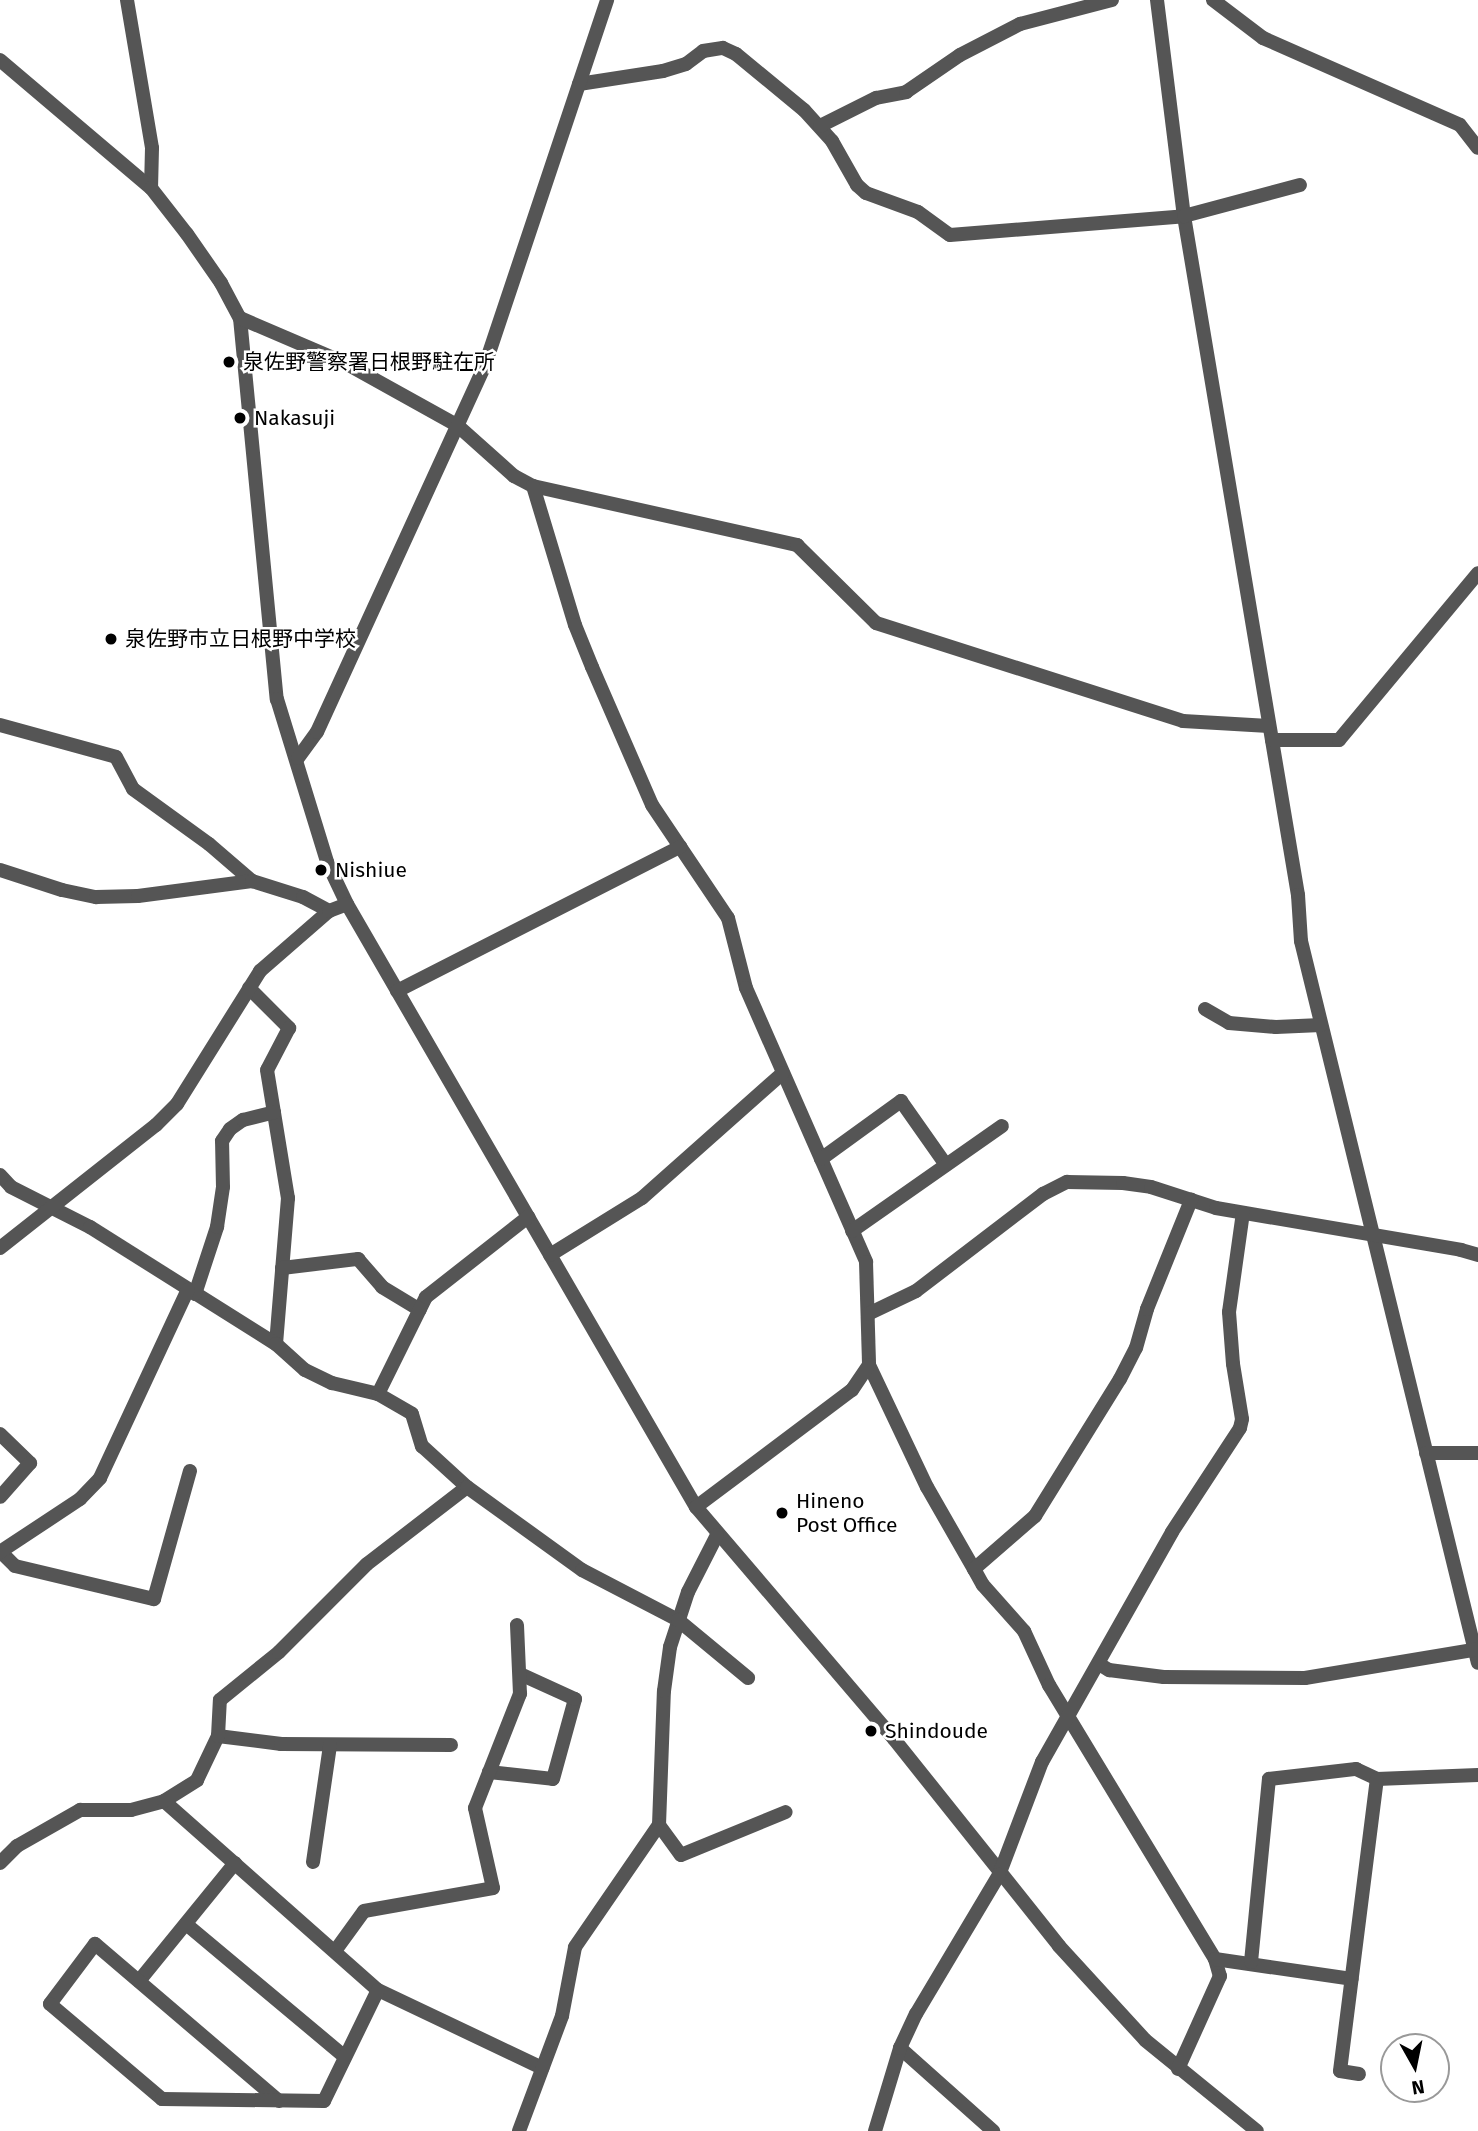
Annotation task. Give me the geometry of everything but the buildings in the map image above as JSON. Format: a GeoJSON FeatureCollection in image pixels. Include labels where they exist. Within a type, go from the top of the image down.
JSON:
{"type":"FeatureCollection","features":[{"type":"Feature","properties":{"kind":"street"},"geometry":{"type":"LineString","coordinates":[[127,0],[152,148],[151,188]]}},
{"type":"Feature","properties":{"kind":"street"},"geometry":{"type":"LineString","coordinates":[[298,758],[317,732],[484,368],[607,0]]}},
{"type":"Feature","properties":{"kind":"street"},"geometry":{"type":"LineString","coordinates":[[820,126],[876,98],[906,92],[960,55],[1020,24],[1112,0]]}},
{"type":"Feature","properties":{"kind":"street"},"geometry":{"type":"LineString","coordinates":[[1099,1664],[1109,1670],[1164,1677],[1305,1678],[1477,1654],[1371,1234],[1301,941],[1298,895],[1184,216],[1157,0]]}},
{"type":"Feature","properties":{"kind":"street"},"geometry":{"type":"LineString","coordinates":[[1213,0],[1264,38],[1460,125],[1478,148]]}},
{"type":"Feature","properties":{"kind":"street"},"geometry":{"type":"LineString","coordinates":[[579,84],[663,71],[686,64],[704,51],[723,48],[736,54],[820,126],[857,185],[866,193],[918,212],[950,235],[1184,216],[1300,185]]}},
{"type":"Feature","properties":{"kind":"street"},"geometry":{"type":"LineString","coordinates":[[0,60],[151,188],[214,273],[240,318],[277,699],[298,758],[327,862],[347,904],[696,1507],[717,1535],[894,1740],[999,1875],[1108,2001],[1178,2069],[1257,2131]]}},
{"type":"Feature","properties":{"kind":"street"},"geometry":{"type":"LineString","coordinates":[[240,318],[345,363],[458,426],[514,477],[533,486],[797,545],[876,623],[1182,721],[1339,740],[1478,573]]}},
{"type":"Feature","properties":{"kind":"street"},"geometry":{"type":"LineString","coordinates":[[533,486],[575,625],[652,804],[728,918],[746,988],[866,1262],[869,1365],[927,1487],[974,1569],[984,1585],[1024,1631],[1049,1685],[1215,1959],[1220,1976],[1178,2069]]}},
{"type":"Feature","properties":{"kind":"street"},"geometry":{"type":"LineString","coordinates":[[0,725],[116,757],[133,789],[209,844],[252,881],[303,897],[329,911]]}},
{"type":"Feature","properties":{"kind":"street"},"geometry":{"type":"LineString","coordinates":[[397,991],[680,847]]}},
{"type":"Feature","properties":{"kind":"street"},"geometry":{"type":"LineString","coordinates":[[0,870],[62,890],[96,897],[138,896],[252,881]]}},
{"type":"Feature","properties":{"kind":"street"},"geometry":{"type":"LineString","coordinates":[[0,1248],[156,1125],[177,1104],[260,971],[329,911],[347,904]]}},
{"type":"Feature","properties":{"kind":"street"},"geometry":{"type":"LineString","coordinates":[[249,988],[289,1028],[267,1070],[288,1198],[276,1344]]}},
{"type":"Feature","properties":{"kind":"street"},"geometry":{"type":"LineString","coordinates":[[1205,1009],[1229,1023],[1276,1027],[1321,1025]]}},
{"type":"Feature","properties":{"kind":"street"},"geometry":{"type":"LineString","coordinates":[[550,1255],[642,1198],[783,1073]]}},
{"type":"Feature","properties":{"kind":"street"},"geometry":{"type":"LineString","coordinates":[[821,1159],[901,1101],[946,1165]]}},
{"type":"Feature","properties":{"kind":"street"},"geometry":{"type":"LineString","coordinates":[[190,1471],[154,1599],[15,1566],[0,1551],[80,1499],[100,1478],[192,1292],[217,1227],[223,1186],[222,1141],[230,1129],[243,1120],[274,1112]]}},
{"type":"Feature","properties":{"kind":"street"},"geometry":{"type":"LineString","coordinates":[[852,1231],[1002,1126]]}},
{"type":"Feature","properties":{"kind":"street"},"geometry":{"type":"LineString","coordinates":[[0,1175],[5,1187],[90,1227],[276,1344],[305,1370],[332,1382],[378,1394],[412,1414],[422,1446],[467,1487],[582,1570],[678,1620],[748,1678]]}},
{"type":"Feature","properties":{"kind":"street"},"geometry":{"type":"LineString","coordinates":[[868,1314],[916,1291],[1042,1194],[1067,1182],[1123,1183],[1242,1213],[1478,1255]]}},
{"type":"Feature","properties":{"kind":"street"},"geometry":{"type":"LineString","coordinates":[[974,1569],[1035,1516],[1120,1379],[1136,1348],[1147,1309],[1191,1200]]}},
{"type":"Feature","properties":{"kind":"street"},"geometry":{"type":"LineString","coordinates":[[875,2131],[900,2048],[916,2014],[999,1875],[1010,1838],[1042,1762],[1070,1717],[1172,1532],[1240,1428],[1242,1419],[1233,1364],[1229,1312],[1242,1213]]}},
{"type":"Feature","properties":{"kind":"street"},"geometry":{"type":"LineString","coordinates":[[378,1394],[426,1297],[528,1217]]}},
{"type":"Feature","properties":{"kind":"street"},"geometry":{"type":"LineString","coordinates":[[282,1268],[358,1259],[382,1287],[420,1310]]}},
{"type":"Feature","properties":{"kind":"street"},"geometry":{"type":"LineString","coordinates":[[696,1507],[852,1390],[869,1365]]}},
{"type":"Feature","properties":{"kind":"street"},"geometry":{"type":"LineString","coordinates":[[0,1434],[30,1464],[0,1497]]}},
{"type":"Feature","properties":{"kind":"street"},"geometry":{"type":"LineString","coordinates":[[1426,1452],[1478,1453]]}},
{"type":"Feature","properties":{"kind":"street"},"geometry":{"type":"LineString","coordinates":[[0,1863],[17,1846],[80,1810],[131,1810],[164,1801],[197,1780],[218,1737],[220,1700],[279,1652],[367,1564],[467,1487]]}},
{"type":"Feature","properties":{"kind":"street"},"geometry":{"type":"LineString","coordinates":[[519,2131],[562,2015],[575,1947],[659,1825],[664,1691],[678,1620],[717,1535]]}},
{"type":"Feature","properties":{"kind":"street"},"geometry":{"type":"LineString","coordinates":[[335,1951],[364,1911],[493,1888],[475,1808],[520,1694],[517,1625]]}},
{"type":"Feature","properties":{"kind":"street"},"geometry":{"type":"LineString","coordinates":[[489,1772],[553,1779],[575,1699],[520,1674]]}},
{"type":"Feature","properties":{"kind":"street"},"geometry":{"type":"LineString","coordinates":[[218,1737],[281,1744],[452,1745]]}},
{"type":"Feature","properties":{"kind":"street"},"geometry":{"type":"LineString","coordinates":[[313,1862],[330,1745]]}},
{"type":"Feature","properties":{"kind":"street"},"geometry":{"type":"LineString","coordinates":[[1251,1962],[1269,1779],[1356,1769],[1377,1779],[1478,1775]]}},
{"type":"Feature","properties":{"kind":"street"},"geometry":{"type":"LineString","coordinates":[[1360,2074],[1340,2071],[1377,1779]]}},
{"type":"Feature","properties":{"kind":"street"},"geometry":{"type":"LineString","coordinates":[[164,1801],[378,1990],[542,2068]]}},
{"type":"Feature","properties":{"kind":"street"},"geometry":{"type":"LineString","coordinates":[[659,1825],[681,1856],[786,1812]]}},
{"type":"Feature","properties":{"kind":"street"},"geometry":{"type":"LineString","coordinates":[[139,1981],[235,1863]]}},
{"type":"Feature","properties":{"kind":"street"},"geometry":{"type":"LineString","coordinates":[[186,1924],[345,2057]]}},
{"type":"Feature","properties":{"kind":"street"},"geometry":{"type":"LineString","coordinates":[[279,2101],[95,1944],[50,2004],[162,2099],[279,2101],[324,2101],[378,1990]]}},
{"type":"Feature","properties":{"kind":"street"},"geometry":{"type":"LineString","coordinates":[[1215,1959],[1251,1962],[1352,1979]]}},
{"type":"Feature","properties":{"kind":"street"},"geometry":{"type":"LineString","coordinates":[[900,2048],[993,2131]]}},
{"type":"Feature","properties":{"kind":"place","name":"泉佐野警察署日根野駐在所"},"geometry":{"type":"Point","coordinates":[229,362]}},
{"type":"Feature","properties":{"kind":"place","name":"Nakasuji"},"geometry":{"type":"Point","coordinates":[240,418]}},
{"type":"Feature","properties":{"kind":"place","name":"泉佐野市立日根野中学校"},"geometry":{"type":"Point","coordinates":[111,639]}},
{"type":"Feature","properties":{"kind":"place","name":"Nishiue"},"geometry":{"type":"Point","coordinates":[321,870]}},
{"type":"Feature","properties":{"kind":"place","name":"Hineno Post Office"},"geometry":{"type":"Point","coordinates":[782,1513]}},
{"type":"Feature","properties":{"kind":"place","name":"Shindoude"},"geometry":{"type":"Point","coordinates":[871,1731]}}]}
